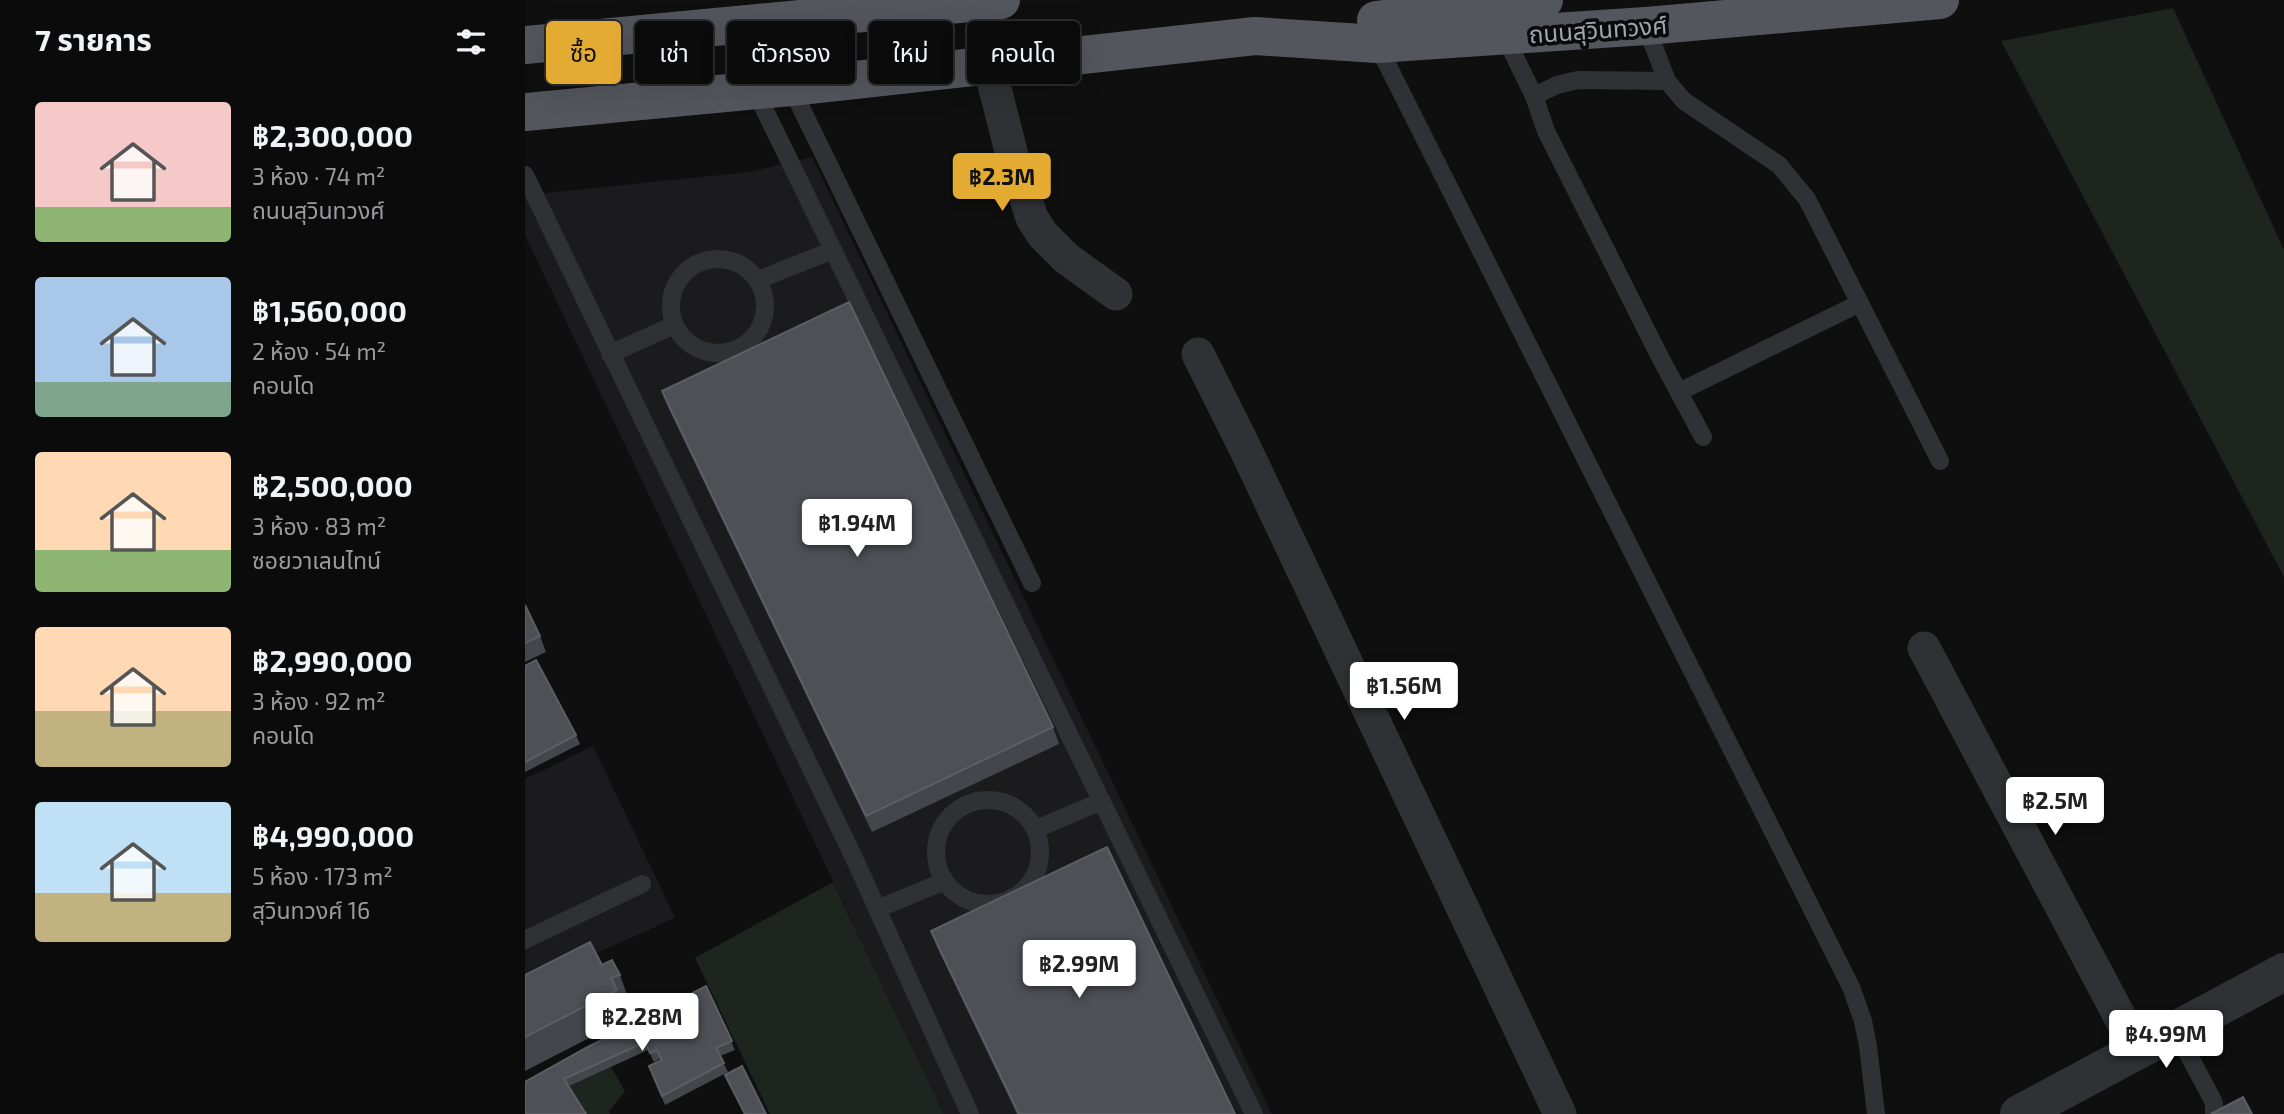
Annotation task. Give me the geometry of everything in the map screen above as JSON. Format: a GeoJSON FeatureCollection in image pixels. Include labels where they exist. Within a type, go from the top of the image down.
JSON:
{"type":"FeatureCollection","features":[{"type":"Feature","properties":{"kind":"highway"},"geometry":{"type":"LineString","coordinates":[[525,45],[827,8],[1001,0]]}},
{"type":"Feature","properties":{"kind":"highway","name":"ถนนสุวินทวงศ์"},"geometry":{"type":"LineString","coordinates":[[1080,55],[1544,0]]}},
{"type":"Feature","properties":{"kind":"highway","name":"ถนนสุวินทวงศ์"},"geometry":{"type":"LineString","coordinates":[[1255,36],[1377,44],[1646,26],[1940,0]]}},
{"type":"Feature","properties":{"kind":"highway","name":"ถนนสุวินทวงศ์"},"geometry":{"type":"LineString","coordinates":[[525,112],[967,67]]}},
{"type":"Feature","properties":{"kind":"street"},"geometry":{"type":"LineString","coordinates":[[994,84],[1013,159],[1032,218],[1042,235],[1066,258],[1116,293]]}},
{"type":"Feature","properties":{"kind":"street"},"geometry":{"type":"LineString","coordinates":[[1198,354],[1560,1114]]}},
{"type":"Feature","properties":{"kind":"street"},"geometry":{"type":"LineString","coordinates":[[1924,648],[2138,1051]]}},
{"type":"Feature","properties":{"kind":"street"},"geometry":{"type":"LineString","coordinates":[[2019,1114],[2284,972]]}},
{"type":"Feature","properties":{"kind":"lane"},"geometry":{"type":"LineString","coordinates":[[1646,26],[1667,81],[1684,101],[1779,165],[1807,199],[1940,461]]}},
{"type":"Feature","properties":{"kind":"lane"},"geometry":{"type":"LineString","coordinates":[[1504,35],[1534,96],[1546,131],[1703,437]]}},
{"type":"Feature","properties":{"kind":"lane"},"geometry":{"type":"LineString","coordinates":[[1377,44],[1851,987],[1863,1021],[1868,1046],[1876,1114]]}},
{"type":"Feature","properties":{"kind":"lane"},"geometry":{"type":"LineString","coordinates":[[1534,96],[1557,85],[1578,80],[1667,81]]}},
{"type":"Feature","properties":{"kind":"lane"},"geometry":{"type":"LineString","coordinates":[[773,89],[833,250],[1254,1114]]}},
{"type":"Feature","properties":{"kind":"lane"},"geometry":{"type":"LineString","coordinates":[[773,89],[1033,583]]}},
{"type":"Feature","properties":{"kind":"lane"},"geometry":{"type":"LineString","coordinates":[[525,175],[877,909],[969,1114]]}},
{"type":"Feature","properties":{"kind":"lane"},"geometry":{"type":"LineString","coordinates":[[758,280],[833,250]]}},
{"type":"Feature","properties":{"kind":"lane"},"geometry":{"type":"LineString","coordinates":[[710,260],[725,260],[749,271],[758,280],[764,295],[765,310],[761,325],[753,338],[740,348],[725,353],[695,348],[683,338],[674,325],[671,311],[674,290],[685,272],[697,264],[710,260]]}},
{"type":"Feature","properties":{"kind":"lane"},"geometry":{"type":"LineString","coordinates":[[1679,392],[1860,303]]}},
{"type":"Feature","properties":{"kind":"lane"},"geometry":{"type":"LineString","coordinates":[[610,354],[674,325]]}},
{"type":"Feature","properties":{"kind":"lane"},"geometry":{"type":"LineString","coordinates":[[993,799],[1011,804],[1025,814],[1036,829],[1041,845],[1040,862],[1029,884],[1010,900],[994,904],[962,898],[949,887],[940,874],[935,856],[937,838],[945,821],[958,808],[975,801],[993,799]]}},
{"type":"Feature","properties":{"kind":"lane"},"geometry":{"type":"LineString","coordinates":[[1036,829],[1102,801]]}},
{"type":"Feature","properties":{"kind":"lane"},"geometry":{"type":"LineString","coordinates":[[877,909],[945,881]]}},
{"type":"Feature","properties":{"kind":"lane"},"geometry":{"type":"LineString","coordinates":[[525,940],[642,884]]}},
{"type":"Feature","properties":{"kind":"lane"},"geometry":{"type":"LineString","coordinates":[[2176,1031],[2214,1103],[2214,1114]]}},
{"type":"Feature","properties":{"kind":"shaded area"},"geometry":{"type":"Polygon","coordinates":[[[2173,8],[2284,250],[2284,577],[2001,41],[2173,8]]]}},
{"type":"Feature","properties":{"kind":"shaded area"},"geometry":{"type":"Polygon","coordinates":[[[812,157],[1272,1114],[944,1114],[525,235],[525,195],[750,172],[812,157]]]}},
{"type":"Feature","properties":{"kind":"shaded area"},"geometry":{"type":"Polygon","coordinates":[[[593,746],[675,918],[525,985],[525,779],[593,746]]]}},
{"type":"Feature","properties":{"kind":"shaded area"},"geometry":{"type":"Polygon","coordinates":[[[833,882],[944,1114],[770,1114],[695,958],[833,882]]]}},
{"type":"Feature","properties":{"kind":"shaded area"},"geometry":{"type":"Polygon","coordinates":[[[599,1046],[625,1091],[609,1111],[610,1114],[525,1114],[599,1046]]]}},
{"type":"Feature","properties":{"kind":"building"},"geometry":{"type":"Polygon","coordinates":[[[849,302],[1053,727],[866,816],[662,391],[849,302]]]}},
{"type":"Feature","properties":{"kind":"building"},"geometry":{"type":"Polygon","coordinates":[[[525,605],[540,636],[525,643],[525,605]]]}},
{"type":"Feature","properties":{"kind":"building"},"geometry":{"type":"Polygon","coordinates":[[[536,660],[576,735],[525,762],[525,666],[536,660]]]}},
{"type":"Feature","properties":{"kind":"building"},"geometry":{"type":"Polygon","coordinates":[[[1107,847],[1235,1114],[1019,1114],[931,931],[1107,847]]]}},
{"type":"Feature","properties":{"kind":"building"},"geometry":{"type":"Polygon","coordinates":[[[590,942],[602,965],[612,960],[620,975],[611,978],[617,990],[525,1037],[525,975],[590,942]]]}},
{"type":"Feature","properties":{"kind":"building"},"geometry":{"type":"Polygon","coordinates":[[[706,986],[732,1041],[716,1048],[724,1063],[662,1096],[649,1066],[662,1060],[657,1050],[650,1053],[645,1042],[564,1079],[586,1114],[525,1114],[525,1082],[706,986]]]}},
{"type":"Feature","properties":{"kind":"building"},"geometry":{"type":"Polygon","coordinates":[[[742,1066],[766,1114],[745,1114],[725,1075],[742,1066]]]}},
{"type":"Feature","properties":{"kind":"building"},"geometry":{"type":"Polygon","coordinates":[[[2243,1097],[2252,1114],[2211,1114],[2243,1097]]]}}]}
